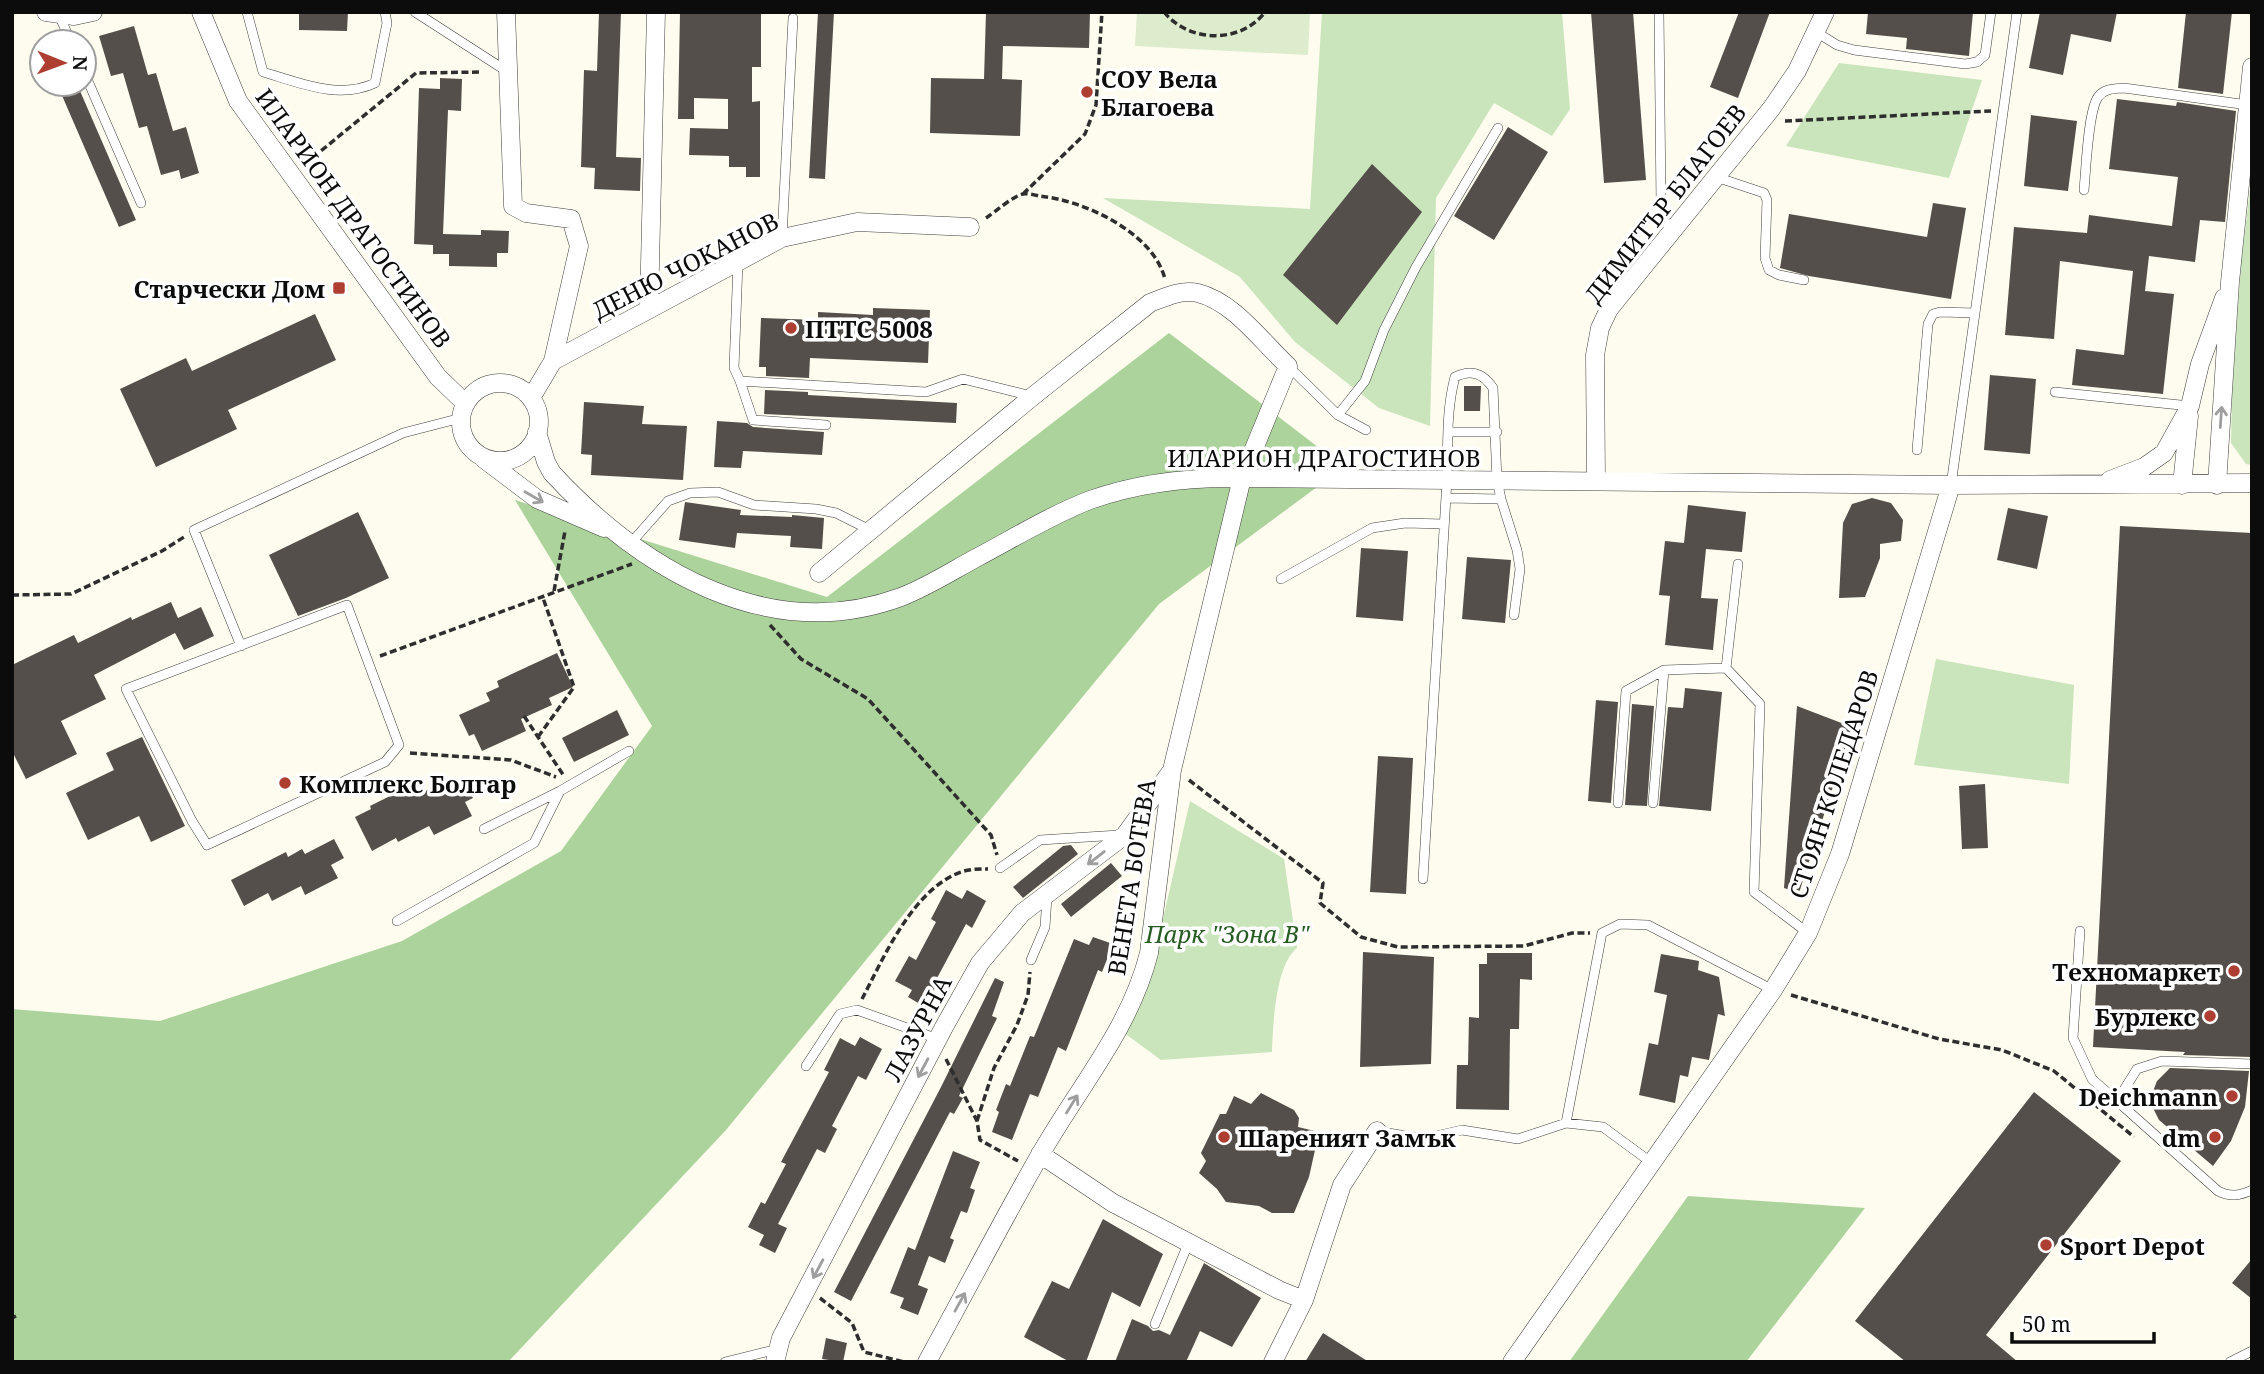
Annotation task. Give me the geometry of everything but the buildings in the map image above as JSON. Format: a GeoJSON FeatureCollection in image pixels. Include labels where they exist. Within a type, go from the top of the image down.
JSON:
{"type":"FeatureCollection","features":[{"type":"Feature","properties":{"kind":"street"},"geometry":{"type":"LineString","coordinates":[[52,13],[74,16],[93,12]]}},
{"type":"Feature","properties":{"kind":"street","name":"ИЛАРИОН ДРАГОСТИНОВ"},"geometry":{"type":"LineString","coordinates":[[201,12],[238,101],[463,411]]}},
{"type":"Feature","properties":{"kind":"street"},"geometry":{"type":"LineString","coordinates":[[506,12],[513,206],[526,213],[570,219],[579,246],[553,360],[531,398]]}},
{"type":"Feature","properties":{"kind":"street"},"geometry":{"type":"LineString","coordinates":[[649,307],[656,12]]}},
{"type":"Feature","properties":{"kind":"street","name":"ДИМИТЪР БЛАГОЕВ"},"geometry":{"type":"LineString","coordinates":[[1596,481],[1595,355],[1600,328],[1609,309],[1763,119],[1797,71],[1825,12]]}},
{"type":"Feature","properties":{"kind":"street"},"geometry":{"type":"LineString","coordinates":[[2217,485],[2230,282],[2252,67]]}},
{"type":"Feature","properties":{"kind":"street","name":"ДЕНЮ ЧОКАНОВ"},"geometry":{"type":"LineString","coordinates":[[553,360],[782,238],[857,222],[970,227]]}},
{"type":"Feature","properties":{"kind":"street"},"geometry":{"type":"LineString","coordinates":[[2182,485],[2190,406],[2200,364],[2230,282]]}},
{"type":"Feature","properties":{"kind":"street"},"geometry":{"type":"LineString","coordinates":[[819,573],[1150,303],[1168,295],[1197,292],[1214,300],[1234,313],[1288,366]]}},
{"type":"Feature","properties":{"kind":"street","name":"ВЕНЕТА БОТЕВА"},"geometry":{"type":"LineString","coordinates":[[927,1362],[1036,1162],[1120,1027],[1142,980],[1150,944],[1172,770],[1242,478],[1288,366]]}},
{"type":"Feature","properties":{"kind":"street"},"geometry":{"type":"LineString","coordinates":[[497,383],[516,386],[531,398],[539,421],[537,432],[524,452],[503,461],[491,460],[480,455],[465,439],[463,411],[479,389],[497,383]]}},
{"type":"Feature","properties":{"kind":"street"},"geometry":{"type":"LineString","coordinates":[[2101,484],[2156,461],[2164,453],[2190,406]]}},
{"type":"Feature","properties":{"kind":"street","name":"ИЛАРИОН ДРАГОСТИНОВ"},"geometry":{"type":"LineString","coordinates":[[537,432],[546,463],[552,473],[623,539]]}},
{"type":"Feature","properties":{"kind":"street","name":"ИЛАРИОН ДРАГОСТИНОВ"},"geometry":{"type":"LineString","coordinates":[[480,455],[537,499],[623,539],[693,583],[748,603],[784,610],[827,613],[851,611],[904,595],[1070,509],[1130,488],[1175,479],[1242,478],[1446,489],[1497,481],[1951,485]]}},
{"type":"Feature","properties":{"kind":"street"},"geometry":{"type":"LineString","coordinates":[[1951,485],[2252,485]]}},
{"type":"Feature","properties":{"kind":"street","name":"СТОЯН КОЛЕДАРОВ"},"geometry":{"type":"LineString","coordinates":[[1512,1362],[1773,990],[1808,933],[1840,854],[1951,485]]}},
{"type":"Feature","properties":{"kind":"street","name":"ЛАЗУРНА"},"geometry":{"type":"LineString","coordinates":[[777,1355],[781,1338],[980,963],[1022,913],[1047,897],[1125,835],[1172,770]]}},
{"type":"Feature","properties":{"kind":"street"},"geometry":{"type":"LineString","coordinates":[[1273,1362],[1304,1300],[1342,1185],[1377,1131]]}},
{"type":"Feature","properties":{"kind":"street"},"geometry":{"type":"LineString","coordinates":[[1036,1162],[1188,1244],[1304,1300]]}},
{"type":"Feature","properties":{"kind":"lane"},"geometry":{"type":"LineString","coordinates":[[247,12],[263,72],[323,90],[361,90],[375,83],[387,23],[385,12]]}},
{"type":"Feature","properties":{"kind":"lane"},"geometry":{"type":"LineString","coordinates":[[415,12],[508,72]]}},
{"type":"Feature","properties":{"kind":"lane"},"geometry":{"type":"LineString","coordinates":[[1659,12],[1661,205],[1666,222],[1674,231]]}},
{"type":"Feature","properties":{"kind":"lane"},"geometry":{"type":"LineString","coordinates":[[1816,32],[1837,45],[1854,50],[1965,64],[1977,62],[1985,55],[1992,12]]}},
{"type":"Feature","properties":{"kind":"lane"},"geometry":{"type":"LineString","coordinates":[[1951,485],[2017,12]]}},
{"type":"Feature","properties":{"kind":"lane"},"geometry":{"type":"LineString","coordinates":[[52,13],[62,28]]}},
{"type":"Feature","properties":{"kind":"lane"},"geometry":{"type":"LineString","coordinates":[[782,238],[793,18]]}},
{"type":"Feature","properties":{"kind":"lane"},"geometry":{"type":"LineString","coordinates":[[2084,190],[2093,108],[2099,96],[2108,89],[2124,88],[2248,105]]}},
{"type":"Feature","properties":{"kind":"lane"},"geometry":{"type":"LineString","coordinates":[[95,98],[141,204]]}},
{"type":"Feature","properties":{"kind":"lane"},"geometry":{"type":"LineString","coordinates":[[1338,415],[1365,382],[1384,330],[1416,267],[1498,128]]}},
{"type":"Feature","properties":{"kind":"lane"},"geometry":{"type":"LineString","coordinates":[[1716,177],[1764,193],[1767,200],[1765,258],[1769,270],[1804,280]]}},
{"type":"Feature","properties":{"kind":"lane"},"geometry":{"type":"LineString","coordinates":[[738,261],[734,368],[753,421],[826,425]]}},
{"type":"Feature","properties":{"kind":"lane"},"geometry":{"type":"LineString","coordinates":[[1917,450],[1927,324],[1933,314],[1940,312],[1975,313]]}},
{"type":"Feature","properties":{"kind":"lane"},"geometry":{"type":"LineString","coordinates":[[1288,366],[1338,415],[1366,430]]}},
{"type":"Feature","properties":{"kind":"lane"},"geometry":{"type":"LineString","coordinates":[[1423,879],[1451,389],[1455,377],[1470,372],[1479,373],[1488,379],[1493,388],[1497,432],[1497,481],[1520,569],[1514,615]]}},
{"type":"Feature","properties":{"kind":"lane"},"geometry":{"type":"LineString","coordinates":[[740,381],[926,391],[963,379],[1032,397]]}},
{"type":"Feature","properties":{"kind":"lane"},"geometry":{"type":"LineString","coordinates":[[2055,392],[2190,406]]}},
{"type":"Feature","properties":{"kind":"lane"},"geometry":{"type":"LineString","coordinates":[[240,646],[194,530],[403,433],[463,411]]}},
{"type":"Feature","properties":{"kind":"lane"},"geometry":{"type":"LineString","coordinates":[[1448,432],[1497,432]]}},
{"type":"Feature","properties":{"kind":"lane"},"geometry":{"type":"LineString","coordinates":[[1446,489],[1501,499]]}},
{"type":"Feature","properties":{"kind":"lane"},"geometry":{"type":"LineString","coordinates":[[623,539],[668,501],[690,493],[718,492],[754,505],[836,513],[870,530]]}},
{"type":"Feature","properties":{"kind":"lane"},"geometry":{"type":"LineString","coordinates":[[1281,579],[1372,528],[1405,523],[1444,524]]}},
{"type":"Feature","properties":{"kind":"lane"},"geometry":{"type":"LineString","coordinates":[[1726,668],[1738,564]]}},
{"type":"Feature","properties":{"kind":"lane"},"geometry":{"type":"LineString","coordinates":[[347,606],[368,661],[399,745],[394,752],[385,762],[207,845],[192,821],[126,689],[347,606]]}},
{"type":"Feature","properties":{"kind":"lane"},"geometry":{"type":"LineString","coordinates":[[1618,803],[1626,691],[1664,670],[1726,668],[1760,704],[1754,892],[1808,933]]}},
{"type":"Feature","properties":{"kind":"lane"},"geometry":{"type":"LineString","coordinates":[[1653,803],[1664,670]]}},
{"type":"Feature","properties":{"kind":"lane"},"geometry":{"type":"LineString","coordinates":[[484,829],[560,791],[629,751]]}},
{"type":"Feature","properties":{"kind":"lane"},"geometry":{"type":"LineString","coordinates":[[397,921],[534,843],[560,791]]}},
{"type":"Feature","properties":{"kind":"lane"},"geometry":{"type":"LineString","coordinates":[[1000,868],[1040,840],[1125,835]]}},
{"type":"Feature","properties":{"kind":"lane"},"geometry":{"type":"LineString","coordinates":[[1031,960],[1045,927],[1047,897]]}},
{"type":"Feature","properties":{"kind":"lane"},"geometry":{"type":"LineString","coordinates":[[1566,1123],[1602,933],[1620,924],[1648,925],[1773,990]]}},
{"type":"Feature","properties":{"kind":"lane"},"geometry":{"type":"LineString","coordinates":[[2080,931],[2073,1038],[2092,1079],[2218,1191],[2231,1196],[2252,1190]]}},
{"type":"Feature","properties":{"kind":"lane"},"geometry":{"type":"LineString","coordinates":[[806,1066],[840,1014],[857,1010],[938,1039]]}},
{"type":"Feature","properties":{"kind":"lane"},"geometry":{"type":"LineString","coordinates":[[2117,1101],[2137,1069],[2162,1061],[2252,1064]]}},
{"type":"Feature","properties":{"kind":"lane"},"geometry":{"type":"LineString","coordinates":[[1377,1131],[1423,1139],[1462,1130],[1518,1139],[1566,1123],[1603,1127],[1653,1163]]}},
{"type":"Feature","properties":{"kind":"lane"},"geometry":{"type":"LineString","coordinates":[[1155,1324],[1188,1244]]}},
{"type":"Feature","properties":{"kind":"lane"},"geometry":{"type":"LineString","coordinates":[[2230,1362],[2252,1351]]}},
{"type":"Feature","properties":{"kind":"lane"},"geometry":{"type":"LineString","coordinates":[[725,1362],[777,1355]]}},
{"type":"Feature","properties":{"kind":"path"},"geometry":{"type":"LineString","coordinates":[[970,227],[1023,194],[1085,134],[1096,106],[1102,12]]}},
{"type":"Feature","properties":{"kind":"path"},"geometry":{"type":"LineString","coordinates":[[1164,12],[1175,24],[1192,33],[1233,35],[1246,30],[1265,12]]}},
{"type":"Feature","properties":{"kind":"path"},"geometry":{"type":"LineString","coordinates":[[292,174],[416,73],[508,72]]}},
{"type":"Feature","properties":{"kind":"path"},"geometry":{"type":"LineString","coordinates":[[1763,119],[1786,121],[2004,111]]}},
{"type":"Feature","properties":{"kind":"path"},"geometry":{"type":"LineString","coordinates":[[1023,194],[1060,198],[1104,214],[1140,243],[1161,265],[1168,295]]}},
{"type":"Feature","properties":{"kind":"path"},"geometry":{"type":"LineString","coordinates":[[554,591],[565,533],[565,512]]}},
{"type":"Feature","properties":{"kind":"path"},"geometry":{"type":"LineString","coordinates":[[12,595],[71,594],[162,551],[194,530]]}},
{"type":"Feature","properties":{"kind":"path"},"geometry":{"type":"LineString","coordinates":[[368,661],[651,557]]}},
{"type":"Feature","properties":{"kind":"path"},"geometry":{"type":"LineString","coordinates":[[538,737],[574,688],[542,595]]}},
{"type":"Feature","properties":{"kind":"path"},"geometry":{"type":"LineString","coordinates":[[748,603],[801,659],[868,699],[991,835],[1000,868],[963,871],[942,881],[920,903],[889,947],[857,1010]]}},
{"type":"Feature","properties":{"kind":"path"},"geometry":{"type":"LineString","coordinates":[[524,716],[570,785]]}},
{"type":"Feature","properties":{"kind":"path"},"geometry":{"type":"LineString","coordinates":[[394,752],[512,760],[545,771],[570,785]]}},
{"type":"Feature","properties":{"kind":"path"},"geometry":{"type":"LineString","coordinates":[[1172,770],[1195,783],[1324,883],[1320,903],[1361,937],[1398,947],[1524,946],[1572,933],[1602,933]]}},
{"type":"Feature","properties":{"kind":"path"},"geometry":{"type":"LineString","coordinates":[[977,1121],[994,1068],[1017,1024],[1028,995],[1031,960]]}},
{"type":"Feature","properties":{"kind":"path"},"geometry":{"type":"LineString","coordinates":[[1773,990],[1939,1039],[2002,1049],[2054,1071]]}},
{"type":"Feature","properties":{"kind":"path"},"geometry":{"type":"LineString","coordinates":[[938,1039],[954,1078],[977,1121],[980,1140],[1036,1162]]}},
{"type":"Feature","properties":{"kind":"path"},"geometry":{"type":"LineString","coordinates":[[807,1289],[852,1323],[864,1352],[904,1362]]}},
{"type":"Feature","properties":{"kind":"green space"},"geometry":{"type":"Polygon","coordinates":[[[1137,12],[1310,12],[1308,55],[1135,46],[1137,12]]]}},
{"type":"Feature","properties":{"kind":"green space"},"geometry":{"type":"Polygon","coordinates":[[[1322,12],[1562,12],[1570,109],[1552,136],[1494,103],[1436,198],[1430,426],[1379,408],[1295,342],[1240,277],[1103,198],[1310,209],[1322,12]]]}},
{"type":"Feature","properties":{"kind":"green space"},"geometry":{"type":"Polygon","coordinates":[[[1839,63],[1982,80],[1949,178],[1786,146],[1839,63]]]}},
{"type":"Feature","properties":{"kind":"green space"},"geometry":{"type":"Polygon","coordinates":[[[2252,173],[2252,465],[2246,464],[2231,443],[2241,264],[2252,173]]]}},
{"type":"Feature","properties":{"kind":"green space"},"geometry":{"type":"Polygon","coordinates":[[[1169,333],[1344,467],[1159,604],[726,1130],[508,1362],[12,1362],[12,1009],[160,1021],[402,941],[561,851],[652,726],[515,500],[827,597],[1169,333]]]}},
{"type":"Feature","properties":{"kind":"green space"},"geometry":{"type":"Polygon","coordinates":[[[1936,659],[2074,685],[2069,784],[1914,765],[1936,659]]]}},
{"type":"Feature","properties":{"kind":"green space","name":"Парк \"Зона В\""},"geometry":{"type":"Polygon","coordinates":[[[1190,801],[1284,859],[1297,948],[1284,968],[1280,982],[1272,1052],[1161,1060],[1123,1032],[1150,976],[1190,801]]]}},
{"type":"Feature","properties":{"kind":"green space"},"geometry":{"type":"Polygon","coordinates":[[[1688,1196],[1865,1208],[1746,1362],[1569,1362],[1688,1196]]]}},
{"type":"Feature","properties":{"kind":"place","name":"СОУ Вела Благоева"},"geometry":{"type":"Point","coordinates":[1087,92]}},
{"type":"Feature","properties":{"kind":"place","name":"Старчески Дом"},"geometry":{"type":"Point","coordinates":[339,288]}},
{"type":"Feature","properties":{"kind":"place","name":"ПТТС 5008"},"geometry":{"type":"Point","coordinates":[791,328]}},
{"type":"Feature","properties":{"kind":"place","name":"Комплекс Болгар"},"geometry":{"type":"Point","coordinates":[285,783]}},
{"type":"Feature","properties":{"kind":"place","name":"Техномаркет"},"geometry":{"type":"Point","coordinates":[2234,971]}},
{"type":"Feature","properties":{"kind":"place","name":"Бурлекс"},"geometry":{"type":"Point","coordinates":[2210,1016]}},
{"type":"Feature","properties":{"kind":"place","name":"Deichmann"},"geometry":{"type":"Point","coordinates":[2232,1096]}},
{"type":"Feature","properties":{"kind":"place","name":"Шареният Замък"},"geometry":{"type":"Point","coordinates":[1224,1137]}},
{"type":"Feature","properties":{"kind":"place","name":"dm"},"geometry":{"type":"Point","coordinates":[2215,1137]}},
{"type":"Feature","properties":{"kind":"place","name":"Sport Depot"},"geometry":{"type":"Point","coordinates":[2046,1245]}}]}
